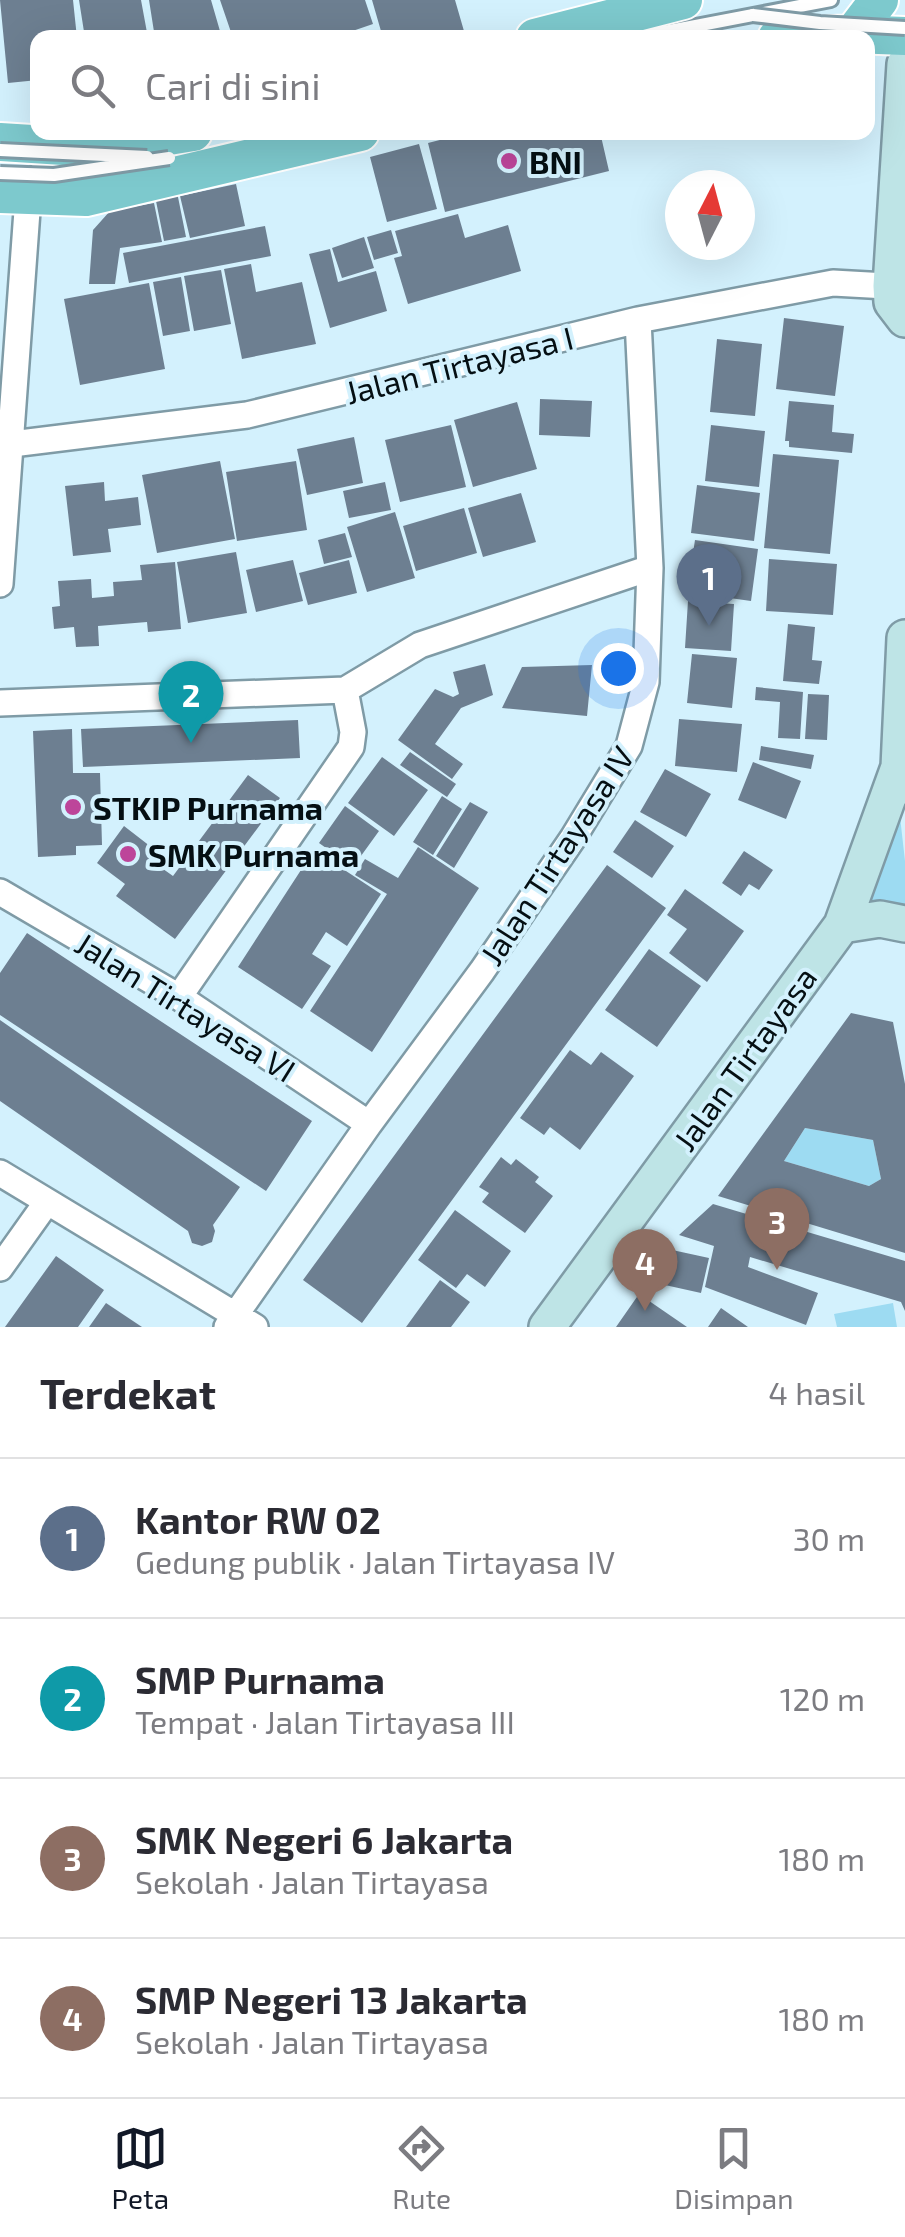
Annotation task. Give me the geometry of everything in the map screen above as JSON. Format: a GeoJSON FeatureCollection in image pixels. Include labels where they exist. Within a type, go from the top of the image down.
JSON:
{"type":"FeatureCollection","features":[{"type":"Feature","properties":{"kind":"main road"},"geometry":{"type":"LineString","coordinates":[[566,30],[683,0]]}},
{"type":"Feature","properties":{"kind":"main road"},"geometry":{"type":"LineString","coordinates":[[856,30],[879,0]]}},
{"type":"Feature","properties":{"kind":"main road"},"geometry":{"type":"LineString","coordinates":[[765,26],[809,30]]}},
{"type":"Feature","properties":{"kind":"main road"},"geometry":{"type":"LineString","coordinates":[[875,35],[905,36]]}},
{"type":"Feature","properties":{"kind":"main road"},"geometry":{"type":"LineString","coordinates":[[905,64],[898,286],[892,302],[905,319]]}},
{"type":"Feature","properties":{"kind":"main road"},"geometry":{"type":"LineString","coordinates":[[9,188],[86,197],[304,140]]}},
{"type":"Feature","properties":{"kind":"main road"},"geometry":{"type":"LineString","coordinates":[[0,146],[182,148]]}},
{"type":"Feature","properties":{"kind":"main road","name":"Jalan Tirtayasa"},"geometry":{"type":"LineString","coordinates":[[547,1327],[842,925],[902,779],[905,638]]}},
{"type":"Feature","properties":{"kind":"main road"},"geometry":{"type":"LineString","coordinates":[[842,925],[880,919],[905,924]]}},
{"type":"Feature","properties":{"kind":"street"},"geometry":{"type":"LineString","coordinates":[[0,584],[12,444],[9,188],[58,146]]}},
{"type":"Feature","properties":{"kind":"street","name":"Jalan Tirtayasa I"},"geometry":{"type":"LineString","coordinates":[[12,444],[247,416],[638,320],[833,284],[898,286]]}},
{"type":"Feature","properties":{"kind":"street","name":"Jalan Tirtayasa IV"},"geometry":{"type":"LineString","coordinates":[[240,1323],[369,1124],[482,971],[573,838],[629,746],[646,682],[650,568],[638,320]]}},
{"type":"Feature","properties":{"kind":"street"},"geometry":{"type":"LineString","coordinates":[[0,703],[345,690],[420,644],[650,568]]}},
{"type":"Feature","properties":{"kind":"street"},"geometry":{"type":"LineString","coordinates":[[179,997],[351,747],[353,732],[345,690]]}},
{"type":"Feature","properties":{"kind":"street","name":"Jalan Tirtayasa VI"},"geometry":{"type":"LineString","coordinates":[[0,892],[179,997],[369,1124]]}},
{"type":"Feature","properties":{"kind":"street"},"geometry":{"type":"LineString","coordinates":[[0,1172],[240,1323]]}},
{"type":"Feature","properties":{"kind":"street"},"geometry":{"type":"LineString","coordinates":[[0,1268],[48,1202]]}},
{"type":"Feature","properties":{"kind":"lane"},"geometry":{"type":"LineString","coordinates":[[765,26],[830,0]]}},
{"type":"Feature","properties":{"kind":"lane"},"geometry":{"type":"LineString","coordinates":[[721,30],[820,23],[905,28]]}},
{"type":"Feature","properties":{"kind":"lane"},"geometry":{"type":"LineString","coordinates":[[0,146],[182,148]]}},
{"type":"Feature","properties":{"kind":"lane"},"geometry":{"type":"LineString","coordinates":[[9,188],[182,148]]}},
{"type":"Feature","properties":{"kind":"shaded area"},"geometry":{"type":"Polygon","coordinates":[[[898,799],[905,861],[905,917],[843,906],[898,799]]]}},
{"type":"Feature","properties":{"kind":"shaded area"},"geometry":{"type":"Polygon","coordinates":[[[805,1128],[873,1140],[881,1179],[869,1186],[784,1161],[805,1128]]]}},
{"type":"Feature","properties":{"kind":"shaded area"},"geometry":{"type":"Polygon","coordinates":[[[893,1303],[897,1327],[837,1327],[834,1314],[893,1303]]]}},
{"type":"Feature","properties":{"kind":"building"},"geometry":{"type":"Polygon","coordinates":[[[0,0],[73,0],[76,30],[30,30],[30,81],[8,83],[0,0]]]}},
{"type":"Feature","properties":{"kind":"building"},"geometry":{"type":"Polygon","coordinates":[[[79,0],[141,0],[147,30],[84,30],[79,0]]]}},
{"type":"Feature","properties":{"kind":"building"},"geometry":{"type":"Polygon","coordinates":[[[149,0],[211,0],[220,30],[154,30],[149,0]]]}},
{"type":"Feature","properties":{"kind":"building"},"geometry":{"type":"Polygon","coordinates":[[[220,0],[365,0],[373,24],[355,30],[230,30],[220,0]]]}},
{"type":"Feature","properties":{"kind":"building"},"geometry":{"type":"Polygon","coordinates":[[[372,0],[455,0],[464,30],[381,30],[372,0]]]}},
{"type":"Feature","properties":{"kind":"building"},"geometry":{"type":"Polygon","coordinates":[[[602,140],[609,171],[445,212],[428,143],[602,140]]]}},
{"type":"Feature","properties":{"kind":"building"},"geometry":{"type":"Polygon","coordinates":[[[419,144],[437,209],[387,222],[370,157],[419,144]]]}},
{"type":"Feature","properties":{"kind":"building"},"geometry":{"type":"Polygon","coordinates":[[[236,184],[245,226],[190,238],[180,196],[236,184]]]}},
{"type":"Feature","properties":{"kind":"building"},"geometry":{"type":"Polygon","coordinates":[[[177,192],[186,237],[164,241],[155,196],[177,192]]]}},
{"type":"Feature","properties":{"kind":"building"},"geometry":{"type":"Polygon","coordinates":[[[154,203],[162,242],[120,248],[115,284],[89,284],[93,230],[110,211],[154,203]]]}},
{"type":"Feature","properties":{"kind":"building"},"geometry":{"type":"Polygon","coordinates":[[[458,214],[465,238],[508,225],[521,271],[408,304],[394,258],[402,256],[395,231],[458,214]]]}},
{"type":"Feature","properties":{"kind":"building"},"geometry":{"type":"Polygon","coordinates":[[[265,226],[271,256],[129,283],[123,253],[265,226]]]}},
{"type":"Feature","properties":{"kind":"building"},"geometry":{"type":"Polygon","coordinates":[[[391,230],[398,253],[374,260],[367,237],[391,230]]]}},
{"type":"Feature","properties":{"kind":"building"},"geometry":{"type":"Polygon","coordinates":[[[364,237],[374,268],[342,278],[332,248],[364,237]]]}},
{"type":"Feature","properties":{"kind":"building"},"geometry":{"type":"Polygon","coordinates":[[[330,249],[338,282],[376,271],[387,311],[330,328],[309,254],[330,249]]]}},
{"type":"Feature","properties":{"kind":"building"},"geometry":{"type":"Polygon","coordinates":[[[251,264],[256,292],[302,282],[316,344],[242,359],[224,269],[251,264]]]}},
{"type":"Feature","properties":{"kind":"building"},"geometry":{"type":"Polygon","coordinates":[[[221,270],[231,324],[194,331],[184,276],[221,270]]]}},
{"type":"Feature","properties":{"kind":"building"},"geometry":{"type":"Polygon","coordinates":[[[181,277],[190,331],[163,336],[153,282],[181,277]]]}},
{"type":"Feature","properties":{"kind":"building"},"geometry":{"type":"Polygon","coordinates":[[[149,283],[165,369],[80,385],[64,299],[149,283]]]}},
{"type":"Feature","properties":{"kind":"building"},"geometry":{"type":"Polygon","coordinates":[[[784,318],[844,326],[835,396],[776,389],[784,318]]]}},
{"type":"Feature","properties":{"kind":"building"},"geometry":{"type":"Polygon","coordinates":[[[717,339],[762,344],[755,416],[710,412],[717,339]]]}},
{"type":"Feature","properties":{"kind":"building"},"geometry":{"type":"Polygon","coordinates":[[[540,399],[592,401],[590,437],[539,435],[540,399]]]}},
{"type":"Feature","properties":{"kind":"building"},"geometry":{"type":"Polygon","coordinates":[[[789,401],[834,405],[832,432],[854,434],[852,453],[789,447],[789,441],[785,441],[789,401]]]}},
{"type":"Feature","properties":{"kind":"building"},"geometry":{"type":"Polygon","coordinates":[[[517,402],[537,469],[473,487],[454,420],[517,402]]]}},
{"type":"Feature","properties":{"kind":"building"},"geometry":{"type":"Polygon","coordinates":[[[451,425],[466,487],[400,502],[385,440],[451,425]]]}},
{"type":"Feature","properties":{"kind":"building"},"geometry":{"type":"Polygon","coordinates":[[[711,425],[765,431],[759,487],[705,481],[711,425]]]}},
{"type":"Feature","properties":{"kind":"building"},"geometry":{"type":"Polygon","coordinates":[[[354,437],[363,483],[307,495],[297,449],[354,437]]]}},
{"type":"Feature","properties":{"kind":"building"},"geometry":{"type":"Polygon","coordinates":[[[773,454],[839,460],[830,554],[764,548],[773,454]]]}},
{"type":"Feature","properties":{"kind":"building"},"geometry":{"type":"Polygon","coordinates":[[[220,461],[235,539],[157,553],[142,475],[220,461]]]}},
{"type":"Feature","properties":{"kind":"building"},"geometry":{"type":"Polygon","coordinates":[[[296,461],[307,530],[237,541],[226,472],[296,461]]]}},
{"type":"Feature","properties":{"kind":"building"},"geometry":{"type":"Polygon","coordinates":[[[104,482],[105,501],[138,497],[141,525],[108,529],[111,552],[73,556],[65,486],[104,482]]]}},
{"type":"Feature","properties":{"kind":"building"},"geometry":{"type":"Polygon","coordinates":[[[385,482],[391,510],[349,518],[343,491],[385,482]]]}},
{"type":"Feature","properties":{"kind":"building"},"geometry":{"type":"Polygon","coordinates":[[[697,485],[760,493],[754,541],[691,533],[697,485]]]}},
{"type":"Feature","properties":{"kind":"building"},"geometry":{"type":"Polygon","coordinates":[[[521,493],[536,542],[483,557],[468,508],[521,493]]]}},
{"type":"Feature","properties":{"kind":"building"},"geometry":{"type":"Polygon","coordinates":[[[464,508],[477,553],[416,571],[403,526],[464,508]]]}},
{"type":"Feature","properties":{"kind":"building"},"geometry":{"type":"Polygon","coordinates":[[[395,512],[415,578],[367,592],[347,527],[395,512]]]}},
{"type":"Feature","properties":{"kind":"building"},"geometry":{"type":"Polygon","coordinates":[[[345,533],[352,557],[324,564],[318,540],[345,533]]]}},
{"type":"Feature","properties":{"kind":"building"},"geometry":{"type":"Polygon","coordinates":[[[695,540],[758,549],[751,601],[687,592],[695,540]]]}},
{"type":"Feature","properties":{"kind":"building"},"geometry":{"type":"Polygon","coordinates":[[[236,552],[247,613],[188,623],[177,562],[236,552]]]}},
{"type":"Feature","properties":{"kind":"building"},"geometry":{"type":"Polygon","coordinates":[[[769,559],[837,564],[833,615],[766,611],[769,559]]]}},
{"type":"Feature","properties":{"kind":"building"},"geometry":{"type":"Polygon","coordinates":[[[293,560],[303,601],[256,612],[246,570],[293,560]]]}},
{"type":"Feature","properties":{"kind":"building"},"geometry":{"type":"Polygon","coordinates":[[[349,560],[357,593],[308,605],[299,573],[349,560]]]}},
{"type":"Feature","properties":{"kind":"building"},"geometry":{"type":"Polygon","coordinates":[[[175,562],[181,629],[148,632],[147,622],[98,626],[99,646],[76,647],[74,627],[54,629],[52,607],[60,606],[58,581],[91,579],[92,598],[114,596],[113,582],[142,580],[140,565],[175,562]]]}},
{"type":"Feature","properties":{"kind":"building"},"geometry":{"type":"Polygon","coordinates":[[[688,601],[734,604],[731,651],[685,648],[688,601]]]}},
{"type":"Feature","properties":{"kind":"building"},"geometry":{"type":"Polygon","coordinates":[[[788,624],[815,627],[812,660],[822,661],[819,684],[783,681],[788,624]]]}},
{"type":"Feature","properties":{"kind":"building"},"geometry":{"type":"Polygon","coordinates":[[[692,654],[737,658],[732,708],[687,703],[692,654]]]}},
{"type":"Feature","properties":{"kind":"building"},"geometry":{"type":"Polygon","coordinates":[[[485,664],[493,695],[461,708],[435,744],[463,764],[452,779],[398,740],[435,689],[453,697],[459,694],[453,672],[485,664]]]}},
{"type":"Feature","properties":{"kind":"building"},"geometry":{"type":"Polygon","coordinates":[[[592,665],[587,716],[502,708],[522,667],[592,665]]]}},
{"type":"Feature","properties":{"kind":"building"},"geometry":{"type":"Polygon","coordinates":[[[756,687],[803,692],[800,739],[778,738],[780,702],[755,700],[756,687]]]}},
{"type":"Feature","properties":{"kind":"building"},"geometry":{"type":"Polygon","coordinates":[[[808,694],[829,695],[827,740],[805,739],[808,694]]]}},
{"type":"Feature","properties":{"kind":"building"},"geometry":{"type":"Polygon","coordinates":[[[679,719],[742,724],[737,772],[675,766],[679,719]]]}},
{"type":"Feature","properties":{"kind":"building"},"geometry":{"type":"Polygon","coordinates":[[[298,720],[300,758],[83,767],[81,729],[298,720]]]}},
{"type":"Feature","properties":{"kind":"building"},"geometry":{"type":"Polygon","coordinates":[[[72,729],[73,773],[100,773],[102,845],[76,846],[76,855],[38,857],[33,731],[72,729]]]}},
{"type":"Feature","properties":{"kind":"building"},"geometry":{"type":"Polygon","coordinates":[[[761,746],[814,755],[811,769],[759,760],[761,746]]]}},
{"type":"Feature","properties":{"kind":"building"},"geometry":{"type":"Polygon","coordinates":[[[410,752],[456,784],[447,797],[400,765],[410,752]]]}},
{"type":"Feature","properties":{"kind":"building"},"geometry":{"type":"Polygon","coordinates":[[[382,757],[428,790],[394,836],[348,803],[382,757]]]}},
{"type":"Feature","properties":{"kind":"building"},"geometry":{"type":"Polygon","coordinates":[[[753,762],[801,781],[786,819],[738,800],[753,762]]]}},
{"type":"Feature","properties":{"kind":"building"},"geometry":{"type":"Polygon","coordinates":[[[665,769],[711,794],[686,837],[640,812],[665,769]]]}},
{"type":"Feature","properties":{"kind":"building","name":"SMK Purnama"},"geometry":{"type":"Polygon","coordinates":[[[248,775],[280,798],[175,939],[116,896],[125,884],[97,863],[124,826],[155,850],[149,859],[173,876],[248,775]]]}},
{"type":"Feature","properties":{"kind":"building"},"geometry":{"type":"Polygon","coordinates":[[[442,796],[462,809],[433,855],[413,842],[442,796]]]}},
{"type":"Feature","properties":{"kind":"building"},"geometry":{"type":"Polygon","coordinates":[[[470,802],[488,812],[454,868],[436,856],[470,802]]]}},
{"type":"Feature","properties":{"kind":"building"},"geometry":{"type":"Polygon","coordinates":[[[345,806],[379,831],[353,867],[319,843],[345,806]]]}},
{"type":"Feature","properties":{"kind":"building"},"geometry":{"type":"Polygon","coordinates":[[[635,820],[674,846],[652,878],[613,852],[635,820]]]}},
{"type":"Feature","properties":{"kind":"building"},"geometry":{"type":"Polygon","coordinates":[[[418,847],[479,888],[372,1052],[310,1011],[387,894],[355,875],[365,859],[398,878],[418,847]]]}},
{"type":"Feature","properties":{"kind":"building"},"geometry":{"type":"Polygon","coordinates":[[[314,850],[381,894],[347,946],[326,932],[312,954],[331,966],[302,1009],[238,967],[314,850]]]}},
{"type":"Feature","properties":{"kind":"building"},"geometry":{"type":"Polygon","coordinates":[[[744,851],[773,870],[759,890],[749,884],[741,896],[722,883],[744,851]]]}},
{"type":"Feature","properties":{"kind":"building"},"geometry":{"type":"Polygon","coordinates":[[[607,865],[666,908],[362,1323],[303,1280],[607,865]]]}},
{"type":"Feature","properties":{"kind":"building"},"geometry":{"type":"Polygon","coordinates":[[[685,889],[744,931],[707,982],[669,953],[687,929],[667,915],[685,889]]]}},
{"type":"Feature","properties":{"kind":"building"},"geometry":{"type":"Polygon","coordinates":[[[27,933],[312,1121],[266,1191],[0,1015],[0,973],[27,933]]]}},
{"type":"Feature","properties":{"kind":"building"},"geometry":{"type":"Polygon","coordinates":[[[649,949],[701,986],[657,1047],[605,1010],[649,949]]]}},
{"type":"Feature","properties":{"kind":"building"},"geometry":{"type":"Polygon","coordinates":[[[851,1013],[893,1022],[905,1084],[905,1253],[718,1196],[851,1013]],[[805,1128],[784,1161],[869,1186],[881,1179],[873,1140],[805,1128]]]}},
{"type":"Feature","properties":{"kind":"building"},"geometry":{"type":"Polygon","coordinates":[[[0,1020],[240,1187],[213,1225],[212,1242],[202,1246],[192,1243],[188,1231],[0,1101],[0,1020]]]}},
{"type":"Feature","properties":{"kind":"building"},"geometry":{"type":"Polygon","coordinates":[[[570,1050],[591,1065],[601,1052],[634,1076],[580,1150],[550,1127],[544,1135],[520,1118],[570,1050]]]}},
{"type":"Feature","properties":{"kind":"building"},"geometry":{"type":"Polygon","coordinates":[[[501,1157],[511,1165],[516,1159],[539,1177],[535,1182],[553,1196],[525,1233],[482,1202],[489,1193],[479,1187],[501,1157]]]}},
{"type":"Feature","properties":{"kind":"building"},"geometry":{"type":"Polygon","coordinates":[[[713,1204],[905,1261],[905,1311],[901,1302],[750,1257],[748,1267],[818,1293],[806,1325],[705,1287],[714,1246],[679,1235],[713,1204]]]}},
{"type":"Feature","properties":{"kind":"building"},"geometry":{"type":"Polygon","coordinates":[[[455,1210],[511,1251],[485,1287],[467,1274],[456,1288],[418,1260],[455,1210]]]}},
{"type":"Feature","properties":{"kind":"building"},"geometry":{"type":"Polygon","coordinates":[[[663,1248],[709,1258],[701,1293],[656,1283],[663,1248]]]}},
{"type":"Feature","properties":{"kind":"building"},"geometry":{"type":"Polygon","coordinates":[[[56,1256],[104,1290],[78,1327],[5,1327],[56,1256]]]}},
{"type":"Feature","properties":{"kind":"building"},"geometry":{"type":"Polygon","coordinates":[[[440,1280],[470,1302],[451,1327],[406,1327],[440,1280]]]}},
{"type":"Feature","properties":{"kind":"building"},"geometry":{"type":"Polygon","coordinates":[[[639,1294],[687,1327],[616,1327],[639,1294]]]}},
{"type":"Feature","properties":{"kind":"building"},"geometry":{"type":"Polygon","coordinates":[[[106,1303],[142,1327],[89,1327],[106,1303]]]}},
{"type":"Feature","properties":{"kind":"building"},"geometry":{"type":"Polygon","coordinates":[[[721,1308],[748,1327],[708,1327],[721,1308]]]}},
{"type":"Feature","properties":{"kind":"place","name":"BNI"},"geometry":{"type":"Point","coordinates":[509,161]}},
{"type":"Feature","properties":{"kind":"place","name":"Kantor RW 02"},"geometry":{"type":"Point","coordinates":[709,626]}},
{"type":"Feature","properties":{"kind":"place","name":"SMP Purnama"},"geometry":{"type":"Point","coordinates":[191,743]}},
{"type":"Feature","properties":{"kind":"place","name":"STKIP Purnama"},"geometry":{"type":"Point","coordinates":[73,807]}},
{"type":"Feature","properties":{"kind":"place","name":"SMK Purnama"},"geometry":{"type":"Point","coordinates":[128,854]}},
{"type":"Feature","properties":{"kind":"place","name":"SMK Negeri 6 Jakarta"},"geometry":{"type":"Point","coordinates":[777,1270]}},
{"type":"Feature","properties":{"kind":"place","name":"SMP Negeri 13 Jakarta"},"geometry":{"type":"Point","coordinates":[645,1311]}}]}
